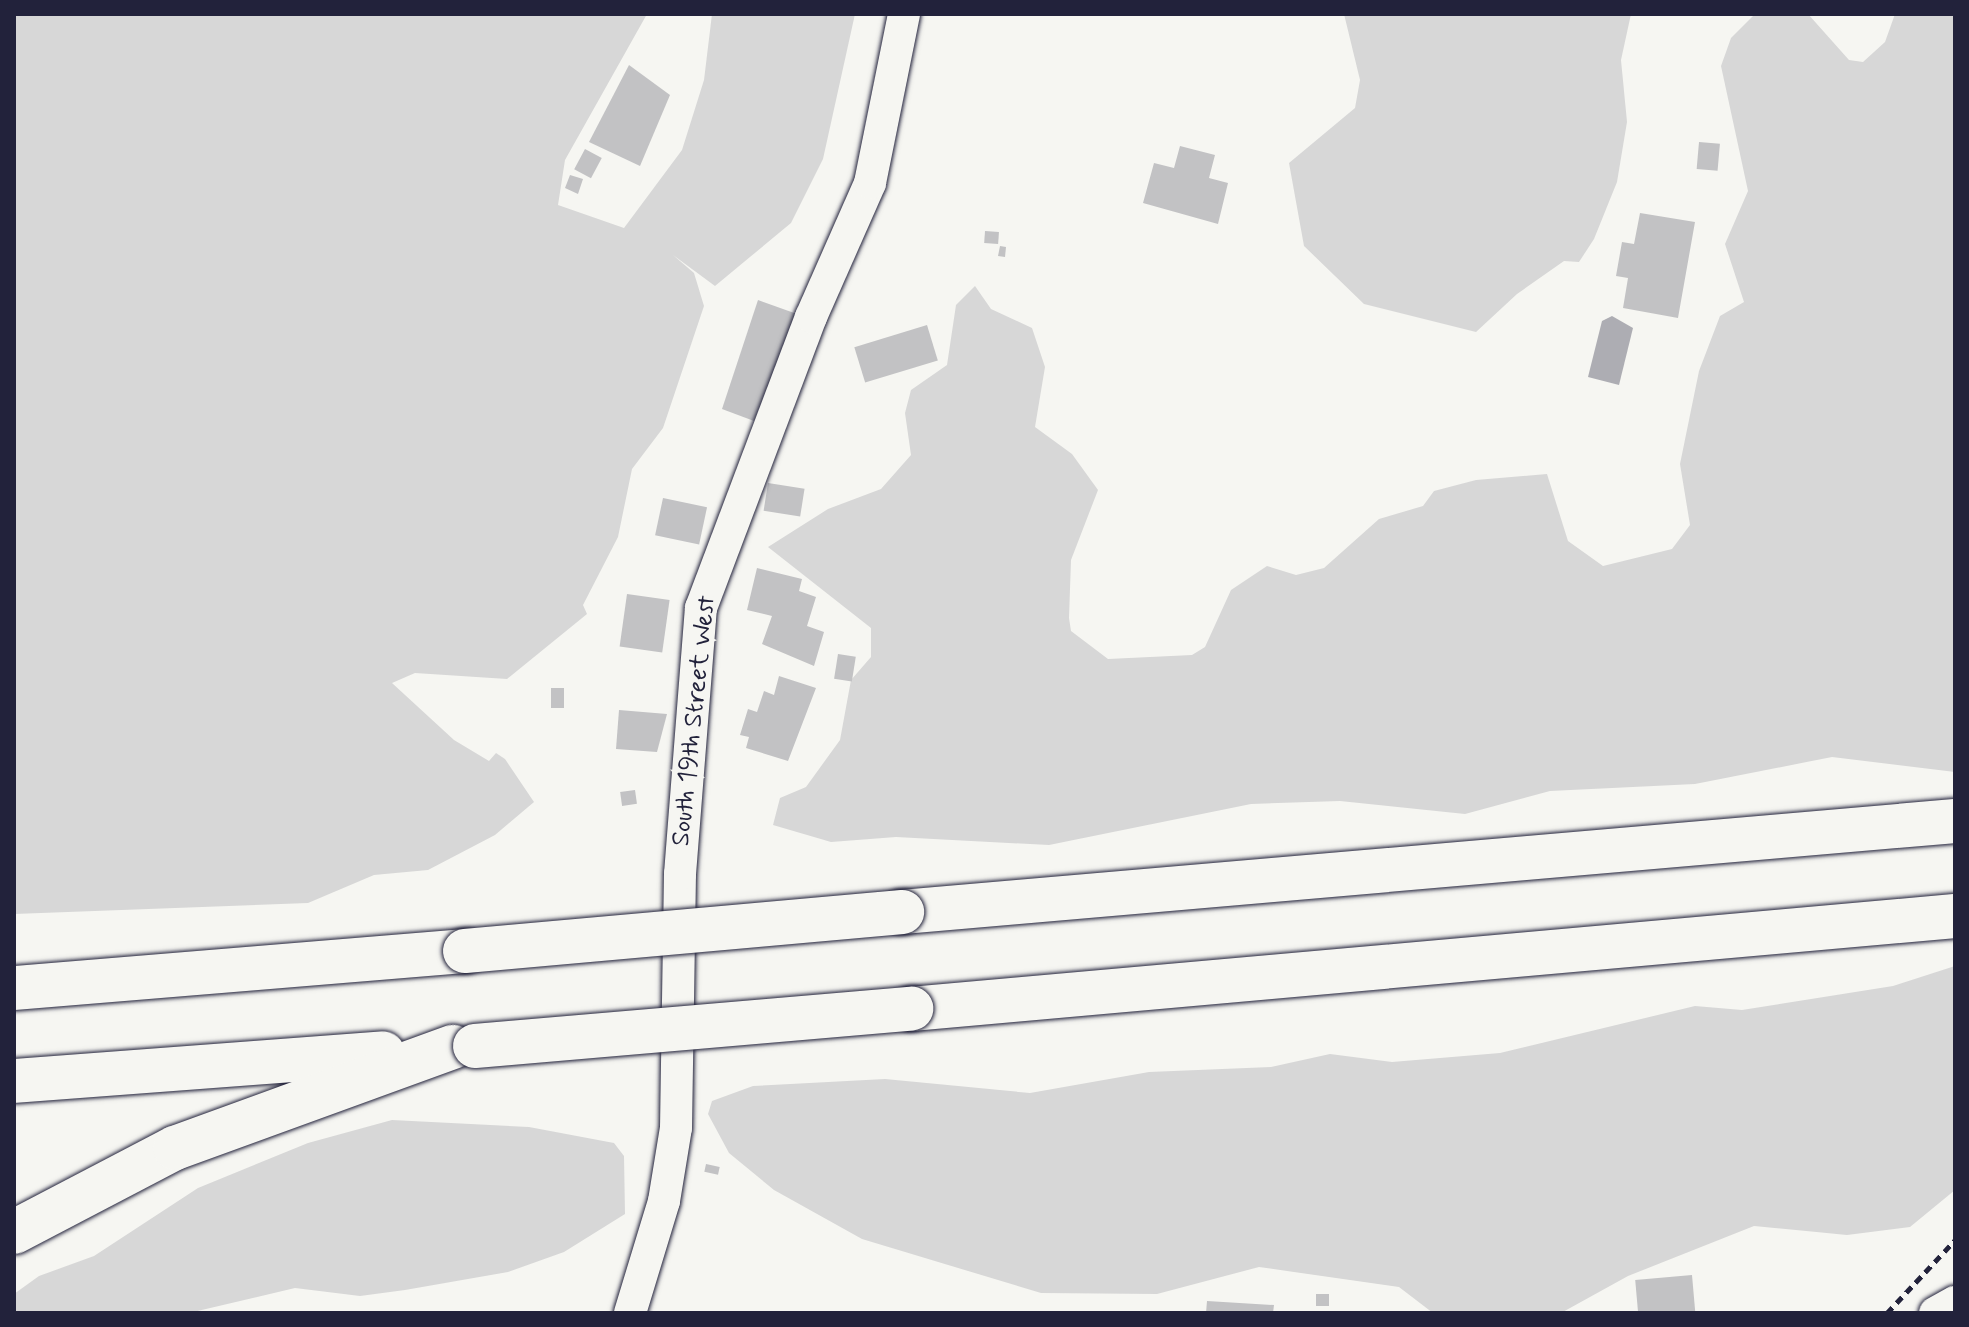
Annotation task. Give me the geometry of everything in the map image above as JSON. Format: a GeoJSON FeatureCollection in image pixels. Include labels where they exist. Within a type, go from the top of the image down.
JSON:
{"type":"FeatureCollection","features":[{"type":"Feature","properties":{"kind":"highway"},"geometry":{"type":"LineString","coordinates":[[14,988],[1955,821]]}},
{"type":"Feature","properties":{"kind":"highway"},"geometry":{"type":"LineString","coordinates":[[14,1081],[911,1009],[1955,916]]}},
{"type":"Feature","properties":{"kind":"highway"},"geometry":{"type":"LineString","coordinates":[[14,1232],[175,1148],[464,1046]]}},
{"type":"Feature","properties":{"kind":"street","name":"South 19th Street West"},"geometry":{"type":"LineString","coordinates":[[630,1313],[664,1201],[676,1128],[680,874],[701,608],[811,317],[870,183],[904,14]]}},
{"type":"Feature","properties":{"kind":"street"},"geometry":{"type":"LineString","coordinates":[[1935,1313],[1955,1302]]}},
{"type":"Feature","properties":{"kind":"path"},"geometry":{"type":"LineString","coordinates":[[1887,1313],[1955,1240]]}},
{"type":"Feature","properties":{"kind":"shaded area"},"geometry":{"type":"Polygon","coordinates":[[[14,14],[647,14],[565,160],[558,205],[624,228],[682,150],[704,80],[712,14],[855,14],[823,159],[791,223],[715,286],[673,255],[694,273],[704,306],[663,428],[632,469],[618,537],[583,605],[587,614],[507,679],[415,673],[392,683],[454,740],[489,761],[496,753],[505,759],[534,802],[495,835],[428,870],[374,875],[308,903],[14,914],[14,14]]]}},
{"type":"Feature","properties":{"kind":"shaded area"},"geometry":{"type":"Polygon","coordinates":[[[1344,14],[1631,14],[1621,60],[1627,122],[1617,182],[1594,239],[1579,262],[1564,261],[1517,294],[1476,332],[1364,304],[1304,246],[1289,163],[1355,108],[1360,80],[1344,14]]]}},
{"type":"Feature","properties":{"kind":"shaded area"},"geometry":{"type":"Polygon","coordinates":[[[1755,14],[1808,14],[1849,60],[1863,62],[1885,42],[1895,14],[1955,14],[1955,772],[1832,757],[1695,784],[1550,791],[1465,814],[1340,801],[1251,804],[1049,845],[896,837],[831,842],[773,825],[780,798],[806,787],[840,740],[851,680],[871,657],[871,628],[768,547],[828,509],[881,489],[911,455],[905,413],[911,390],[947,365],[956,305],[975,286],[991,309],[1032,328],[1045,367],[1035,427],[1072,454],[1098,490],[1071,560],[1069,618],[1071,631],[1108,659],[1192,655],[1205,647],[1231,590],[1267,566],[1296,575],[1324,568],[1379,519],[1423,506],[1434,491],[1476,480],[1547,474],[1568,541],[1603,566],[1672,549],[1690,525],[1680,464],[1699,371],[1720,316],[1744,302],[1725,244],[1748,191],[1721,66],[1731,38],[1755,14]]]}},
{"type":"Feature","properties":{"kind":"shaded area"},"geometry":{"type":"Polygon","coordinates":[[[1612,316],[1633,328],[1619,385],[1588,377],[1602,321],[1612,316]]]}},
{"type":"Feature","properties":{"kind":"shaded area"},"geometry":{"type":"Polygon","coordinates":[[[1955,966],[1955,1190],[1910,1227],[1847,1235],[1754,1226],[1628,1276],[1561,1313],[1433,1313],[1399,1287],[1259,1267],[1157,1294],[1041,1293],[862,1239],[774,1190],[729,1153],[708,1114],[712,1101],[753,1086],[885,1079],[1030,1093],[1149,1072],[1271,1067],[1330,1054],[1392,1062],[1500,1053],[1695,1006],[1742,1010],[1893,986],[1955,966]]]}},
{"type":"Feature","properties":{"kind":"shaded area"},"geometry":{"type":"Polygon","coordinates":[[[392,1120],[529,1127],[614,1143],[624,1156],[625,1214],[564,1252],[508,1272],[405,1290],[360,1296],[295,1288],[189,1313],[14,1313],[14,1294],[39,1276],[94,1256],[198,1188],[308,1143],[392,1120]]]}},
{"type":"Feature","properties":{"kind":"building"},"geometry":{"type":"Polygon","coordinates":[[[629,65],[670,95],[640,166],[589,142],[629,65]]]}},
{"type":"Feature","properties":{"kind":"building"},"geometry":{"type":"Polygon","coordinates":[[[1699,142],[1720,144],[1718,171],[1697,169],[1699,142]]]}},
{"type":"Feature","properties":{"kind":"building"},"geometry":{"type":"Polygon","coordinates":[[[1180,146],[1215,155],[1209,178],[1228,183],[1218,224],[1143,203],[1154,163],[1174,168],[1180,146]]]}},
{"type":"Feature","properties":{"kind":"building"},"geometry":{"type":"Polygon","coordinates":[[[585,149],[602,158],[591,178],[574,169],[585,149]]]}},
{"type":"Feature","properties":{"kind":"building"},"geometry":{"type":"Polygon","coordinates":[[[570,175],[583,179],[578,194],[565,188],[570,175]]]}},
{"type":"Feature","properties":{"kind":"building"},"geometry":{"type":"Polygon","coordinates":[[[1640,213],[1695,222],[1678,318],[1623,308],[1628,278],[1616,276],[1622,242],[1634,244],[1640,213]]]}},
{"type":"Feature","properties":{"kind":"building"},"geometry":{"type":"Polygon","coordinates":[[[985,231],[999,232],[998,244],[984,243],[985,231]]]}},
{"type":"Feature","properties":{"kind":"building"},"geometry":{"type":"Polygon","coordinates":[[[1000,246],[1006,247],[1005,257],[998,256],[1000,246]]]}},
{"type":"Feature","properties":{"kind":"building"},"geometry":{"type":"Polygon","coordinates":[[[758,300],[797,314],[754,421],[722,409],[758,300]]]}},
{"type":"Feature","properties":{"kind":"building"},"geometry":{"type":"Polygon","coordinates":[[[927,325],[938,360],[865,383],[854,347],[927,325]]]}},
{"type":"Feature","properties":{"kind":"building"},"geometry":{"type":"Polygon","coordinates":[[[768,483],[805,489],[800,516],[764,511],[768,483]]]}},
{"type":"Feature","properties":{"kind":"building"},"geometry":{"type":"Polygon","coordinates":[[[663,498],[707,507],[699,545],[655,535],[663,498]]]}},
{"type":"Feature","properties":{"kind":"building"},"geometry":{"type":"Polygon","coordinates":[[[757,568],[802,579],[799,591],[816,597],[807,626],[824,632],[814,666],[762,644],[772,616],[747,610],[757,568]]]}},
{"type":"Feature","properties":{"kind":"building"},"geometry":{"type":"Polygon","coordinates":[[[627,594],[670,600],[662,652],[620,646],[627,594]]]}},
{"type":"Feature","properties":{"kind":"building"},"geometry":{"type":"Polygon","coordinates":[[[838,654],[856,657],[852,682],[834,679],[838,654]]]}},
{"type":"Feature","properties":{"kind":"building"},"geometry":{"type":"Polygon","coordinates":[[[779,676],[816,688],[788,761],[746,748],[749,737],[740,735],[748,709],[757,712],[764,691],[774,695],[779,676]]]}},
{"type":"Feature","properties":{"kind":"building"},"geometry":{"type":"Polygon","coordinates":[[[551,688],[564,688],[564,708],[551,708],[551,688]]]}},
{"type":"Feature","properties":{"kind":"building"},"geometry":{"type":"Polygon","coordinates":[[[619,710],[667,714],[657,752],[616,749],[619,710]]]}},
{"type":"Feature","properties":{"kind":"building"},"geometry":{"type":"Polygon","coordinates":[[[635,790],[637,804],[622,806],[620,792],[635,790]]]}},
{"type":"Feature","properties":{"kind":"building"},"geometry":{"type":"Polygon","coordinates":[[[706,1164],[720,1167],[718,1175],[704,1172],[706,1164]]]}},
{"type":"Feature","properties":{"kind":"building"},"geometry":{"type":"Polygon","coordinates":[[[1692,1275],[1695,1313],[1638,1313],[1635,1280],[1692,1275]]]}},
{"type":"Feature","properties":{"kind":"building"},"geometry":{"type":"Polygon","coordinates":[[[1316,1294],[1329,1294],[1329,1306],[1316,1306],[1316,1294]]]}},
{"type":"Feature","properties":{"kind":"building"},"geometry":{"type":"Polygon","coordinates":[[[1207,1301],[1274,1305],[1273,1313],[1206,1313],[1207,1301]]]}}]}
